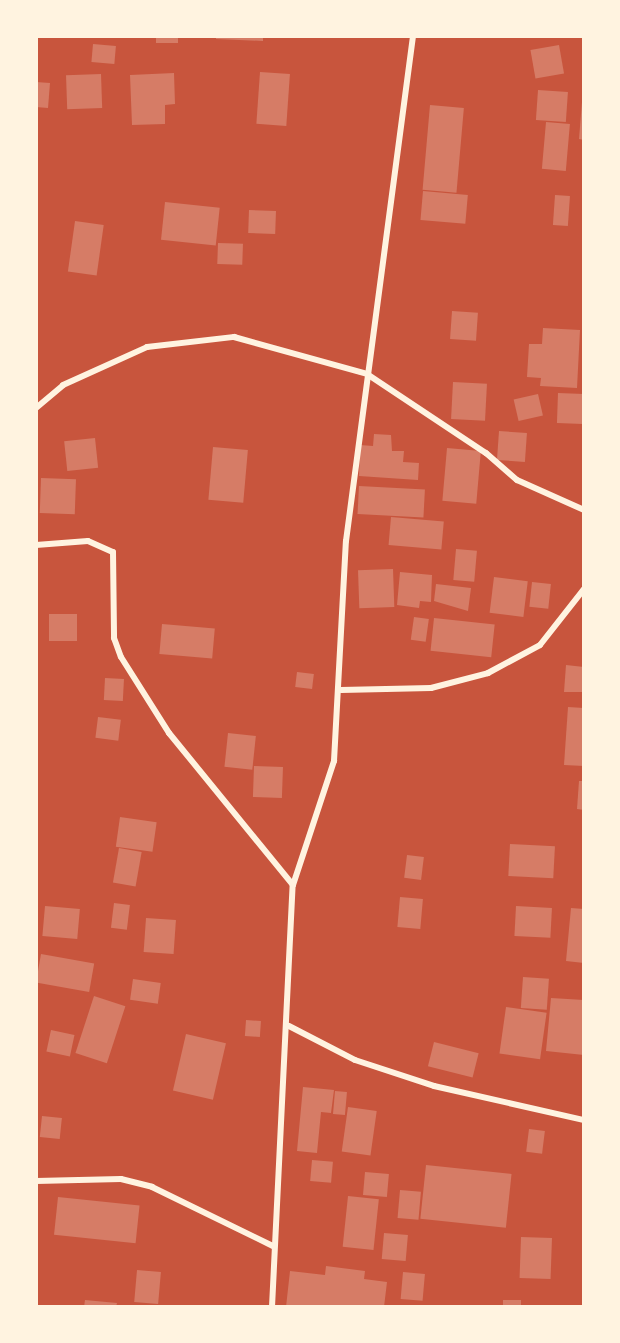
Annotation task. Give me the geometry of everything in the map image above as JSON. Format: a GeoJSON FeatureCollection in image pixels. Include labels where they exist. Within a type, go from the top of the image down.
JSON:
{"type":"FeatureCollection","features":[{"type":"Feature","properties":{"kind":"street"},"geometry":{"type":"LineString","coordinates":[[272,1307],[273,1246],[290,1026],[293,885],[334,761],[341,690],[346,541],[412,36]]}},
{"type":"Feature","properties":{"kind":"street"},"geometry":{"type":"LineString","coordinates":[[36,408],[63,385],[147,347],[234,337],[368,374],[486,453],[517,480],[584,510]]}},
{"type":"Feature","properties":{"kind":"street"},"geometry":{"type":"LineString","coordinates":[[36,545],[88,540],[113,552],[114,638],[122,657],[169,733],[293,885]]}},
{"type":"Feature","properties":{"kind":"street"},"geometry":{"type":"LineString","coordinates":[[341,690],[430,688],[488,674],[540,645],[584,589]]}},
{"type":"Feature","properties":{"kind":"street"},"geometry":{"type":"LineString","coordinates":[[290,1026],[355,1060],[435,1086],[584,1120]]}},
{"type":"Feature","properties":{"kind":"street"},"geometry":{"type":"LineString","coordinates":[[36,1181],[121,1179],[152,1187],[273,1246]]}},
{"type":"Feature","properties":{"kind":"building"},"geometry":{"type":"Polygon","coordinates":[[[156,36],[178,36],[178,43],[156,43],[156,36]]]}},
{"type":"Feature","properties":{"kind":"building"},"geometry":{"type":"Polygon","coordinates":[[[216,36],[263,36],[263,41],[216,39],[216,36]]]}},
{"type":"Feature","properties":{"kind":"building"},"geometry":{"type":"Polygon","coordinates":[[[93,44],[116,46],[114,64],[91,62],[93,44]]]}},
{"type":"Feature","properties":{"kind":"building"},"geometry":{"type":"Polygon","coordinates":[[[559,45],[564,74],[535,79],[530,50],[559,45]]]}},
{"type":"Feature","properties":{"kind":"building"},"geometry":{"type":"Polygon","coordinates":[[[260,72],[290,74],[286,126],[256,124],[260,72]]]}},
{"type":"Feature","properties":{"kind":"building"},"geometry":{"type":"Polygon","coordinates":[[[174,73],[175,104],[165,105],[165,124],[132,125],[130,75],[174,73]]]}},
{"type":"Feature","properties":{"kind":"building"},"geometry":{"type":"Polygon","coordinates":[[[101,74],[102,108],[67,109],[66,75],[101,74]]]}},
{"type":"Feature","properties":{"kind":"building"},"geometry":{"type":"Polygon","coordinates":[[[36,82],[50,83],[48,108],[36,107],[36,82]]]}},
{"type":"Feature","properties":{"kind":"building"},"geometry":{"type":"Polygon","coordinates":[[[538,90],[568,92],[566,122],[536,120],[538,90]]]}},
{"type":"Feature","properties":{"kind":"building"},"geometry":{"type":"Polygon","coordinates":[[[582,102],[584,102],[584,140],[579,139],[582,102]]]}},
{"type":"Feature","properties":{"kind":"building"},"geometry":{"type":"Polygon","coordinates":[[[430,105],[464,108],[456,193],[423,190],[430,105]]]}},
{"type":"Feature","properties":{"kind":"building"},"geometry":{"type":"Polygon","coordinates":[[[546,122],[570,124],[566,171],[542,169],[546,122]]]}},
{"type":"Feature","properties":{"kind":"building"},"geometry":{"type":"Polygon","coordinates":[[[423,191],[468,195],[465,224],[420,220],[423,191]]]}},
{"type":"Feature","properties":{"kind":"building"},"geometry":{"type":"Polygon","coordinates":[[[555,195],[570,196],[568,226],[553,225],[555,195]]]}},
{"type":"Feature","properties":{"kind":"building"},"geometry":{"type":"Polygon","coordinates":[[[165,202],[220,208],[216,246],[161,240],[165,202]]]}},
{"type":"Feature","properties":{"kind":"building"},"geometry":{"type":"Polygon","coordinates":[[[249,210],[276,211],[275,234],[248,233],[249,210]]]}},
{"type":"Feature","properties":{"kind":"building"},"geometry":{"type":"Polygon","coordinates":[[[75,221],[104,225],[97,276],[68,272],[75,221]]]}},
{"type":"Feature","properties":{"kind":"building"},"geometry":{"type":"Polygon","coordinates":[[[218,243],[243,244],[242,265],[217,264],[218,243]]]}},
{"type":"Feature","properties":{"kind":"building"},"geometry":{"type":"Polygon","coordinates":[[[452,311],[478,313],[476,341],[450,339],[452,311]]]}},
{"type":"Feature","properties":{"kind":"building"},"geometry":{"type":"Polygon","coordinates":[[[543,328],[580,330],[577,388],[540,386],[541,378],[527,377],[529,344],[542,344],[543,328]]]}},
{"type":"Feature","properties":{"kind":"building"},"geometry":{"type":"Polygon","coordinates":[[[453,382],[487,384],[485,421],[451,419],[453,382]]]}},
{"type":"Feature","properties":{"kind":"building"},"geometry":{"type":"Polygon","coordinates":[[[558,393],[584,394],[583,424],[557,423],[558,393]]]}},
{"type":"Feature","properties":{"kind":"building"},"geometry":{"type":"Polygon","coordinates":[[[538,394],[543,415],[519,421],[514,400],[538,394]]]}},
{"type":"Feature","properties":{"kind":"building"},"geometry":{"type":"Polygon","coordinates":[[[499,431],[527,433],[525,462],[497,460],[499,431]]]}},
{"type":"Feature","properties":{"kind":"building"},"geometry":{"type":"Polygon","coordinates":[[[374,434],[391,435],[392,451],[404,451],[403,462],[419,463],[418,480],[359,476],[360,445],[373,446],[374,434]]]}},
{"type":"Feature","properties":{"kind":"building"},"geometry":{"type":"Polygon","coordinates":[[[95,438],[98,468],[67,471],[64,441],[95,438]]]}},
{"type":"Feature","properties":{"kind":"building"},"geometry":{"type":"Polygon","coordinates":[[[213,447],[248,450],[243,503],[208,500],[213,447]]]}},
{"type":"Feature","properties":{"kind":"building"},"geometry":{"type":"Polygon","coordinates":[[[447,448],[481,451],[476,504],[442,501],[447,448]]]}},
{"type":"Feature","properties":{"kind":"building"},"geometry":{"type":"Polygon","coordinates":[[[41,478],[76,479],[75,514],[40,513],[41,478]]]}},
{"type":"Feature","properties":{"kind":"building"},"geometry":{"type":"Polygon","coordinates":[[[359,486],[425,489],[423,517],[358,514],[359,486]]]}},
{"type":"Feature","properties":{"kind":"building"},"geometry":{"type":"Polygon","coordinates":[[[391,517],[444,522],[441,550],[389,545],[391,517]]]}},
{"type":"Feature","properties":{"kind":"building"},"geometry":{"type":"Polygon","coordinates":[[[456,549],[477,551],[474,582],[453,580],[456,549]]]}},
{"type":"Feature","properties":{"kind":"building"},"geometry":{"type":"Polygon","coordinates":[[[393,569],[394,607],[359,608],[358,570],[393,569]]]}},
{"type":"Feature","properties":{"kind":"building"},"geometry":{"type":"Polygon","coordinates":[[[400,572],[432,575],[431,602],[420,601],[419,608],[397,605],[400,572]]]}},
{"type":"Feature","properties":{"kind":"building"},"geometry":{"type":"Polygon","coordinates":[[[494,577],[528,581],[523,617],[490,613],[494,577]]]}},
{"type":"Feature","properties":{"kind":"building"},"geometry":{"type":"Polygon","coordinates":[[[532,582],[551,584],[548,609],[529,607],[532,582]]]}},
{"type":"Feature","properties":{"kind":"building"},"geometry":{"type":"Polygon","coordinates":[[[436,584],[471,588],[468,611],[434,601],[436,584]]]}},
{"type":"Feature","properties":{"kind":"building"},"geometry":{"type":"Polygon","coordinates":[[[49,614],[77,614],[77,641],[49,641],[49,614]]]}},
{"type":"Feature","properties":{"kind":"building"},"geometry":{"type":"Polygon","coordinates":[[[414,617],[429,619],[426,642],[411,640],[414,617]]]}},
{"type":"Feature","properties":{"kind":"building"},"geometry":{"type":"Polygon","coordinates":[[[434,618],[495,624],[491,657],[431,651],[434,618]]]}},
{"type":"Feature","properties":{"kind":"building"},"geometry":{"type":"Polygon","coordinates":[[[162,624],[215,629],[212,659],[159,654],[162,624]]]}},
{"type":"Feature","properties":{"kind":"building"},"geometry":{"type":"Polygon","coordinates":[[[566,665],[584,667],[584,692],[564,692],[566,665]]]}},
{"type":"Feature","properties":{"kind":"building"},"geometry":{"type":"Polygon","coordinates":[[[297,672],[314,674],[312,689],[295,687],[297,672]]]}},
{"type":"Feature","properties":{"kind":"building"},"geometry":{"type":"Polygon","coordinates":[[[105,678],[124,679],[123,701],[104,700],[105,678]]]}},
{"type":"Feature","properties":{"kind":"building"},"geometry":{"type":"Polygon","coordinates":[[[568,707],[584,708],[584,766],[564,765],[568,707]]]}},
{"type":"Feature","properties":{"kind":"building"},"geometry":{"type":"Polygon","coordinates":[[[98,717],[121,720],[118,741],[95,738],[98,717]]]}},
{"type":"Feature","properties":{"kind":"building"},"geometry":{"type":"Polygon","coordinates":[[[228,733],[256,736],[252,770],[224,767],[228,733]]]}},
{"type":"Feature","properties":{"kind":"building"},"geometry":{"type":"Polygon","coordinates":[[[254,766],[283,767],[282,798],[253,797],[254,766]]]}},
{"type":"Feature","properties":{"kind":"building"},"geometry":{"type":"Polygon","coordinates":[[[579,781],[584,781],[584,810],[577,809],[579,781]]]}},
{"type":"Feature","properties":{"kind":"building"},"geometry":{"type":"Polygon","coordinates":[[[120,817],[157,822],[152,852],[116,847],[120,817]]]}},
{"type":"Feature","properties":{"kind":"building"},"geometry":{"type":"Polygon","coordinates":[[[510,844],[555,846],[553,878],[508,876],[510,844]]]}},
{"type":"Feature","properties":{"kind":"building"},"geometry":{"type":"Polygon","coordinates":[[[119,848],[142,852],[136,886],[113,882],[119,848]]]}},
{"type":"Feature","properties":{"kind":"building"},"geometry":{"type":"Polygon","coordinates":[[[407,855],[424,857],[421,880],[404,878],[407,855]]]}},
{"type":"Feature","properties":{"kind":"building"},"geometry":{"type":"Polygon","coordinates":[[[400,897],[423,899],[420,929],[397,927],[400,897]]]}},
{"type":"Feature","properties":{"kind":"building"},"geometry":{"type":"Polygon","coordinates":[[[114,903],[130,905],[127,930],[111,928],[114,903]]]}},
{"type":"Feature","properties":{"kind":"building"},"geometry":{"type":"Polygon","coordinates":[[[45,906],[80,909],[77,939],[42,936],[45,906]]]}},
{"type":"Feature","properties":{"kind":"building"},"geometry":{"type":"Polygon","coordinates":[[[516,906],[552,908],[550,938],[514,936],[516,906]]]}},
{"type":"Feature","properties":{"kind":"building"},"geometry":{"type":"Polygon","coordinates":[[[571,908],[584,909],[584,963],[566,961],[571,908]]]}},
{"type":"Feature","properties":{"kind":"building"},"geometry":{"type":"Polygon","coordinates":[[[146,918],[176,920],[174,954],[144,952],[146,918]]]}},
{"type":"Feature","properties":{"kind":"building"},"geometry":{"type":"Polygon","coordinates":[[[41,954],[94,963],[89,992],[36,983],[41,954]]]}},
{"type":"Feature","properties":{"kind":"building"},"geometry":{"type":"Polygon","coordinates":[[[523,977],[549,979],[547,1010],[521,1008],[523,977]]]}},
{"type":"Feature","properties":{"kind":"building"},"geometry":{"type":"Polygon","coordinates":[[[133,979],[161,983],[158,1004],[130,1000],[133,979]]]}},
{"type":"Feature","properties":{"kind":"building"},"geometry":{"type":"Polygon","coordinates":[[[94,996],[125,1006],[107,1063],[75,1053],[94,996]]]}},
{"type":"Feature","properties":{"kind":"building"},"geometry":{"type":"Polygon","coordinates":[[[551,998],[584,1000],[584,1055],[546,1051],[551,998]]]}},
{"type":"Feature","properties":{"kind":"building"},"geometry":{"type":"Polygon","coordinates":[[[506,1007],[547,1013],[540,1059],[499,1054],[506,1007]]]}},
{"type":"Feature","properties":{"kind":"building"},"geometry":{"type":"Polygon","coordinates":[[[246,1020],[261,1021],[260,1037],[245,1036],[246,1020]]]}},
{"type":"Feature","properties":{"kind":"building"},"geometry":{"type":"Polygon","coordinates":[[[51,1030],[74,1035],[70,1057],[46,1052],[51,1030]]]}},
{"type":"Feature","properties":{"kind":"building"},"geometry":{"type":"Polygon","coordinates":[[[186,1034],[226,1043],[213,1100],[173,1091],[186,1034]]]}},
{"type":"Feature","properties":{"kind":"building"},"geometry":{"type":"Polygon","coordinates":[[[434,1042],[479,1053],[473,1077],[428,1066],[434,1042]]]}},
{"type":"Feature","properties":{"kind":"building"},"geometry":{"type":"Polygon","coordinates":[[[303,1087],[334,1090],[331,1113],[321,1112],[317,1153],[297,1151],[303,1087]]]}},
{"type":"Feature","properties":{"kind":"building"},"geometry":{"type":"Polygon","coordinates":[[[335,1091],[347,1092],[345,1115],[333,1114],[335,1091]]]}},
{"type":"Feature","properties":{"kind":"building"},"geometry":{"type":"Polygon","coordinates":[[[348,1107],[377,1111],[370,1156],[342,1152],[348,1107]]]}},
{"type":"Feature","properties":{"kind":"building"},"geometry":{"type":"Polygon","coordinates":[[[42,1116],[62,1118],[60,1139],[40,1137],[42,1116]]]}},
{"type":"Feature","properties":{"kind":"building"},"geometry":{"type":"Polygon","coordinates":[[[529,1129],[545,1131],[542,1154],[526,1152],[529,1129]]]}},
{"type":"Feature","properties":{"kind":"building"},"geometry":{"type":"Polygon","coordinates":[[[312,1160],[333,1162],[331,1183],[310,1181],[312,1160]]]}},
{"type":"Feature","properties":{"kind":"building"},"geometry":{"type":"Polygon","coordinates":[[[426,1165],[512,1174],[506,1228],[420,1219],[426,1165]]]}},
{"type":"Feature","properties":{"kind":"building"},"geometry":{"type":"Polygon","coordinates":[[[365,1172],[389,1174],[387,1197],[363,1195],[365,1172]]]}},
{"type":"Feature","properties":{"kind":"building"},"geometry":{"type":"Polygon","coordinates":[[[400,1190],[421,1192],[418,1220],[398,1218],[400,1190]]]}},
{"type":"Feature","properties":{"kind":"building"},"geometry":{"type":"Polygon","coordinates":[[[348,1196],[379,1199],[373,1250],[343,1247],[348,1196]]]}},
{"type":"Feature","properties":{"kind":"building"},"geometry":{"type":"Polygon","coordinates":[[[58,1197],[140,1206],[136,1243],[54,1235],[58,1197]]]}},
{"type":"Feature","properties":{"kind":"building"},"geometry":{"type":"Polygon","coordinates":[[[384,1233],[408,1235],[406,1261],[382,1259],[384,1233]]]}},
{"type":"Feature","properties":{"kind":"building"},"geometry":{"type":"Polygon","coordinates":[[[521,1237],[552,1238],[551,1279],[520,1278],[521,1237]]]}},
{"type":"Feature","properties":{"kind":"building"},"geometry":{"type":"Polygon","coordinates":[[[326,1266],[365,1271],[364,1279],[387,1282],[384,1307],[286,1307],[290,1271],[325,1275],[326,1266]]]}},
{"type":"Feature","properties":{"kind":"building"},"geometry":{"type":"Polygon","coordinates":[[[137,1270],[161,1272],[158,1304],[134,1302],[137,1270]]]}},
{"type":"Feature","properties":{"kind":"building"},"geometry":{"type":"Polygon","coordinates":[[[403,1272],[425,1274],[423,1301],[401,1299],[403,1272]]]}},
{"type":"Feature","properties":{"kind":"building"},"geometry":{"type":"Polygon","coordinates":[[[85,1300],[117,1303],[116,1307],[84,1307],[85,1300]]]}},
{"type":"Feature","properties":{"kind":"building"},"geometry":{"type":"Polygon","coordinates":[[[503,1300],[521,1300],[521,1307],[503,1307],[503,1300]]]}}]}
